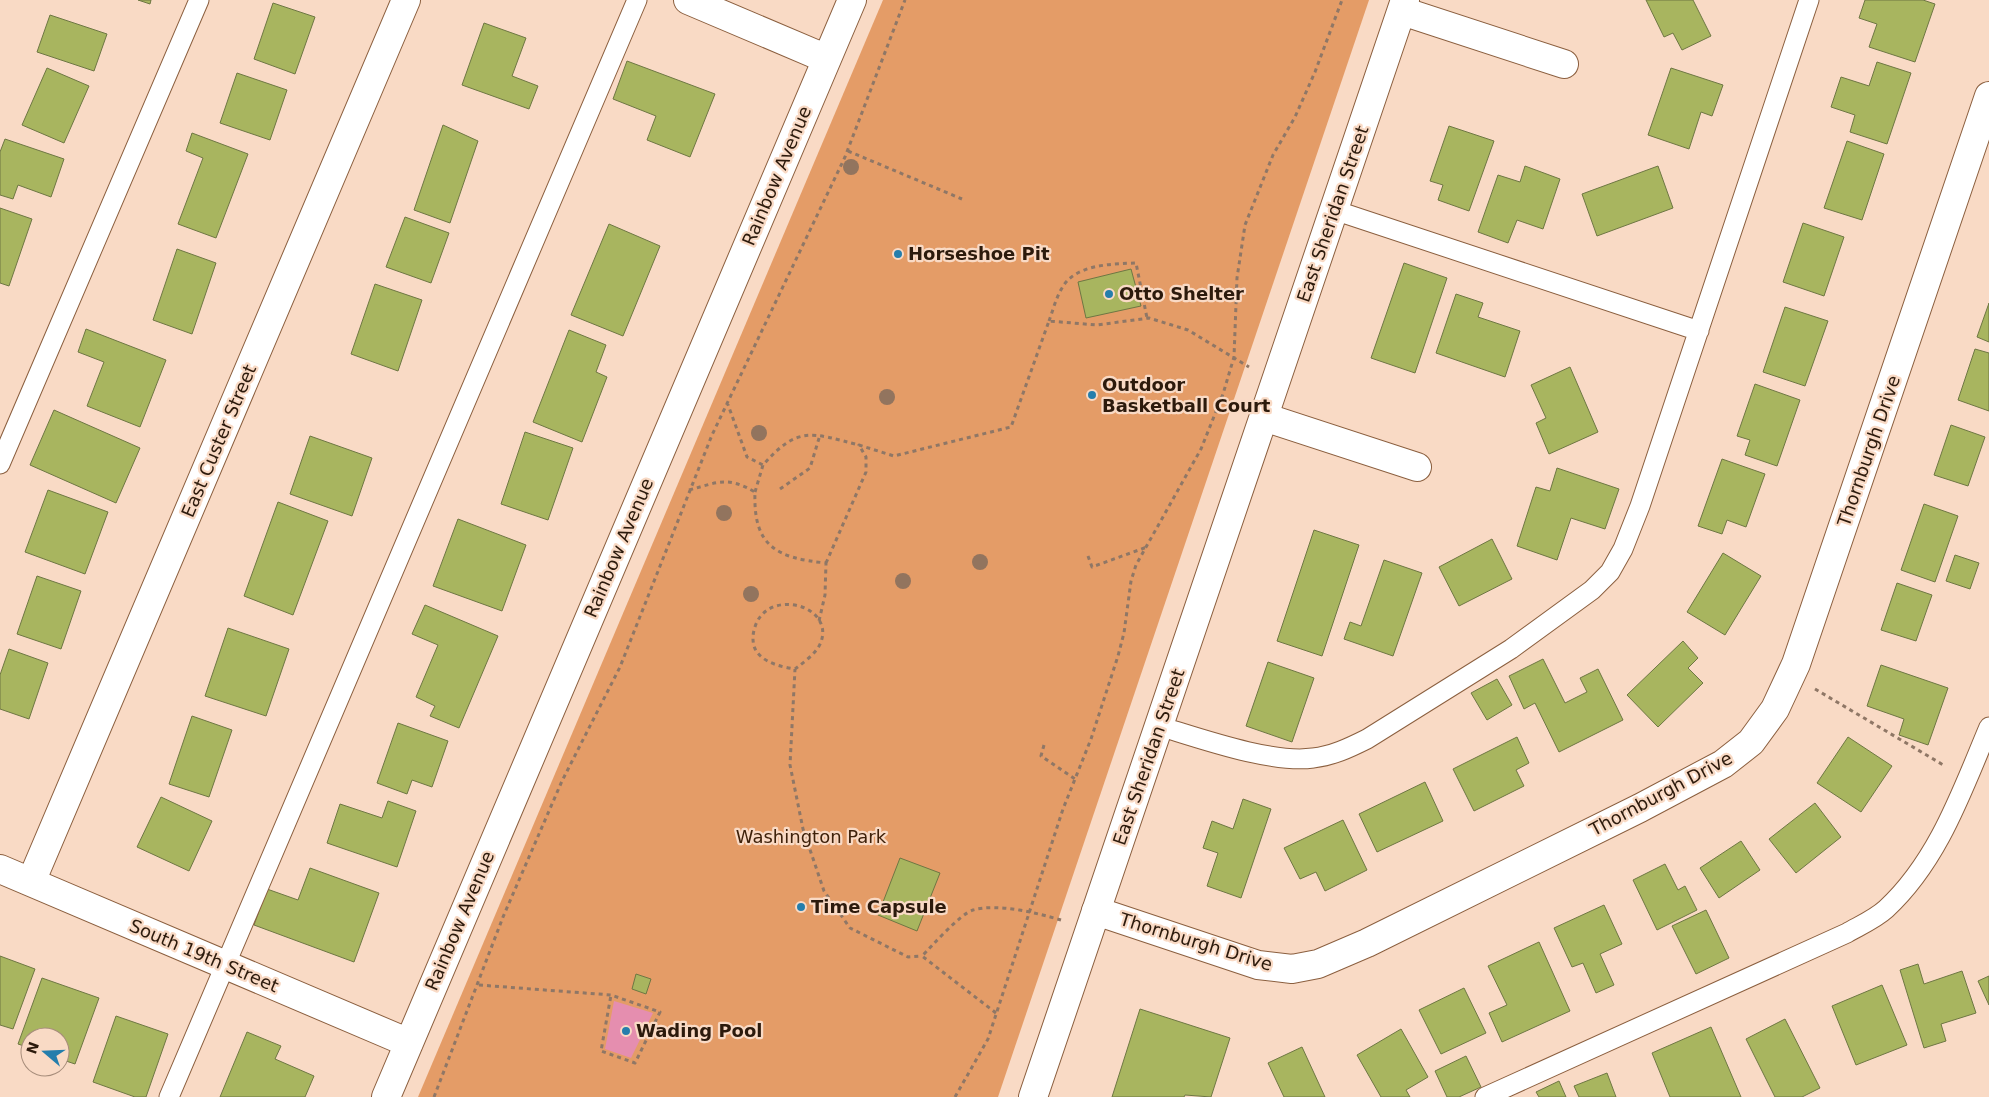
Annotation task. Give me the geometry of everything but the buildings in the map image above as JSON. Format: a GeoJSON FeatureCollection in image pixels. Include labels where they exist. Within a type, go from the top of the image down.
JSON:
{"type":"FeatureCollection","features":[{"type":"Feature","properties":{"kind":"street","name":"East Custer Street"},"geometry":{"type":"LineString","coordinates":[[32,882],[406,0]]}},
{"type":"Feature","properties":{"kind":"street"},"geometry":{"type":"LineString","coordinates":[[688,0],[827,59]]}},
{"type":"Feature","properties":{"kind":"street","name":"Rainbow Avenue"},"geometry":{"type":"LineString","coordinates":[[386,1097],[852,0]]}},
{"type":"Feature","properties":{"kind":"street","name":"East Sheridan Street"},"geometry":{"type":"LineString","coordinates":[[1033,1097],[1403,5],[1564,64]]}},
{"type":"Feature","properties":{"kind":"street","name":"Thornburgh Drive"},"geometry":{"type":"LineString","coordinates":[[1093,920],[1258,964],[1292,969],[1318,964],[1376,939],[1640,808],[1723,764],[1751,742],[1775,709],[1791,675],[1989,96]]}},
{"type":"Feature","properties":{"kind":"street"},"geometry":{"type":"LineString","coordinates":[[1264,417],[1417,467]]}},
{"type":"Feature","properties":{"kind":"street","name":"South 19th Street"},"geometry":{"type":"LineString","coordinates":[[0,869],[409,1043]]}},
{"type":"Feature","properties":{"kind":"lane"},"geometry":{"type":"LineString","coordinates":[[0,464],[199,0]]}},
{"type":"Feature","properties":{"kind":"lane"},"geometry":{"type":"LineString","coordinates":[[169,1097],[637,0]]}},
{"type":"Feature","properties":{"kind":"lane"},"geometry":{"type":"LineString","coordinates":[[1159,726],[1241,750],[1285,757],[1311,759],[1342,751],[1367,739],[1511,649],[1592,590],[1610,572],[1623,550],[1640,506],[1808,0]]}},
{"type":"Feature","properties":{"kind":"lane"},"geometry":{"type":"LineString","coordinates":[[1334,210],[1699,331]]}},
{"type":"Feature","properties":{"kind":"lane"},"geometry":{"type":"LineString","coordinates":[[1485,1097],[1847,933],[1885,910],[1916,876],[1949,822],[1989,727]]}},
{"type":"Feature","properties":{"kind":"path"},"geometry":{"type":"LineString","coordinates":[[434,1097],[479,985],[503,917],[558,790],[620,667],[727,402],[848,151],[905,0]]}},
{"type":"Feature","properties":{"kind":"path"},"geometry":{"type":"LineString","coordinates":[[954,1097],[988,1039],[1118,656],[1134,573],[1201,449],[1223,394],[1234,357],[1237,278],[1245,225],[1273,155],[1295,117],[1315,72],[1342,0]]}},
{"type":"Feature","properties":{"kind":"path"},"geometry":{"type":"LineString","coordinates":[[848,151],[962,199]]}},
{"type":"Feature","properties":{"kind":"path"},"geometry":{"type":"LineString","coordinates":[[826,564],[800,561],[780,554],[767,544],[754,511],[755,492],[763,465],[780,445],[801,435],[820,435],[894,456],[1010,427],[1062,287],[1074,275],[1102,265],[1136,263],[1147,318]]}},
{"type":"Feature","properties":{"kind":"path"},"geometry":{"type":"LineString","coordinates":[[1049,321],[1097,325],[1147,318],[1188,330],[1234,357],[1275,385]]}},
{"type":"Feature","properties":{"kind":"path"},"geometry":{"type":"LineString","coordinates":[[727,402],[747,457],[763,465]]}},
{"type":"Feature","properties":{"kind":"path"},"geometry":{"type":"LineString","coordinates":[[780,489],[810,468],[820,435]]}},
{"type":"Feature","properties":{"kind":"path"},"geometry":{"type":"LineString","coordinates":[[819,622],[825,595],[826,564],[866,472],[866,457],[859,445]]}},
{"type":"Feature","properties":{"kind":"path"},"geometry":{"type":"LineString","coordinates":[[690,490],[723,481],[738,482],[755,492]]}},
{"type":"Feature","properties":{"kind":"path"},"geometry":{"type":"LineString","coordinates":[[1088,556],[1092,567],[1147,546]]}},
{"type":"Feature","properties":{"kind":"path"},"geometry":{"type":"LineString","coordinates":[[788,603],[804,606],[819,622],[823,630],[821,643],[809,658],[795,669],[781,667],[766,660],[755,649],[752,637],[757,622],[766,610],[788,603]]}},
{"type":"Feature","properties":{"kind":"path"},"geometry":{"type":"LineString","coordinates":[[795,669],[790,765],[803,829],[824,891],[850,928],[908,957],[922,956],[996,1013]]}},
{"type":"Feature","properties":{"kind":"path"},"geometry":{"type":"LineString","coordinates":[[1791,675],[1967,779]]}},
{"type":"Feature","properties":{"kind":"path"},"geometry":{"type":"LineString","coordinates":[[1044,745],[1041,756],[1075,779]]}},
{"type":"Feature","properties":{"kind":"path"},"geometry":{"type":"LineString","coordinates":[[922,956],[945,932],[972,910],[1030,911],[1093,920]]}},
{"type":"Feature","properties":{"kind":"path"},"geometry":{"type":"LineString","coordinates":[[479,985],[611,995],[660,1012],[635,1063],[601,1051],[611,995]]}},
{"type":"Feature","properties":{"kind":"green space","name":"Washington Park"},"geometry":{"type":"Polygon","coordinates":[[[883,0],[1369,0],[998,1097],[418,1097],[883,0]]]}},
{"type":"Feature","properties":{"kind":"shaded area","name":"Wading Pool"},"geometry":{"type":"Polygon","coordinates":[[[614,1001],[653,1013],[631,1058],[605,1049],[614,1001]]]}},
{"type":"Feature","properties":{"kind":"place","name":"Horseshoe Pit"},"geometry":{"type":"Point","coordinates":[898,254]}},
{"type":"Feature","properties":{"kind":"place","name":"Otto Shelter"},"geometry":{"type":"Point","coordinates":[1109,294]}},
{"type":"Feature","properties":{"kind":"place","name":"Outdoor Basketball Court"},"geometry":{"type":"Point","coordinates":[1092,395]}},
{"type":"Feature","properties":{"kind":"place","name":"Time Capsule"},"geometry":{"type":"Point","coordinates":[801,907]}},
{"type":"Feature","properties":{"kind":"place","name":"Wading Pool"},"geometry":{"type":"Point","coordinates":[626,1031]}}]}
